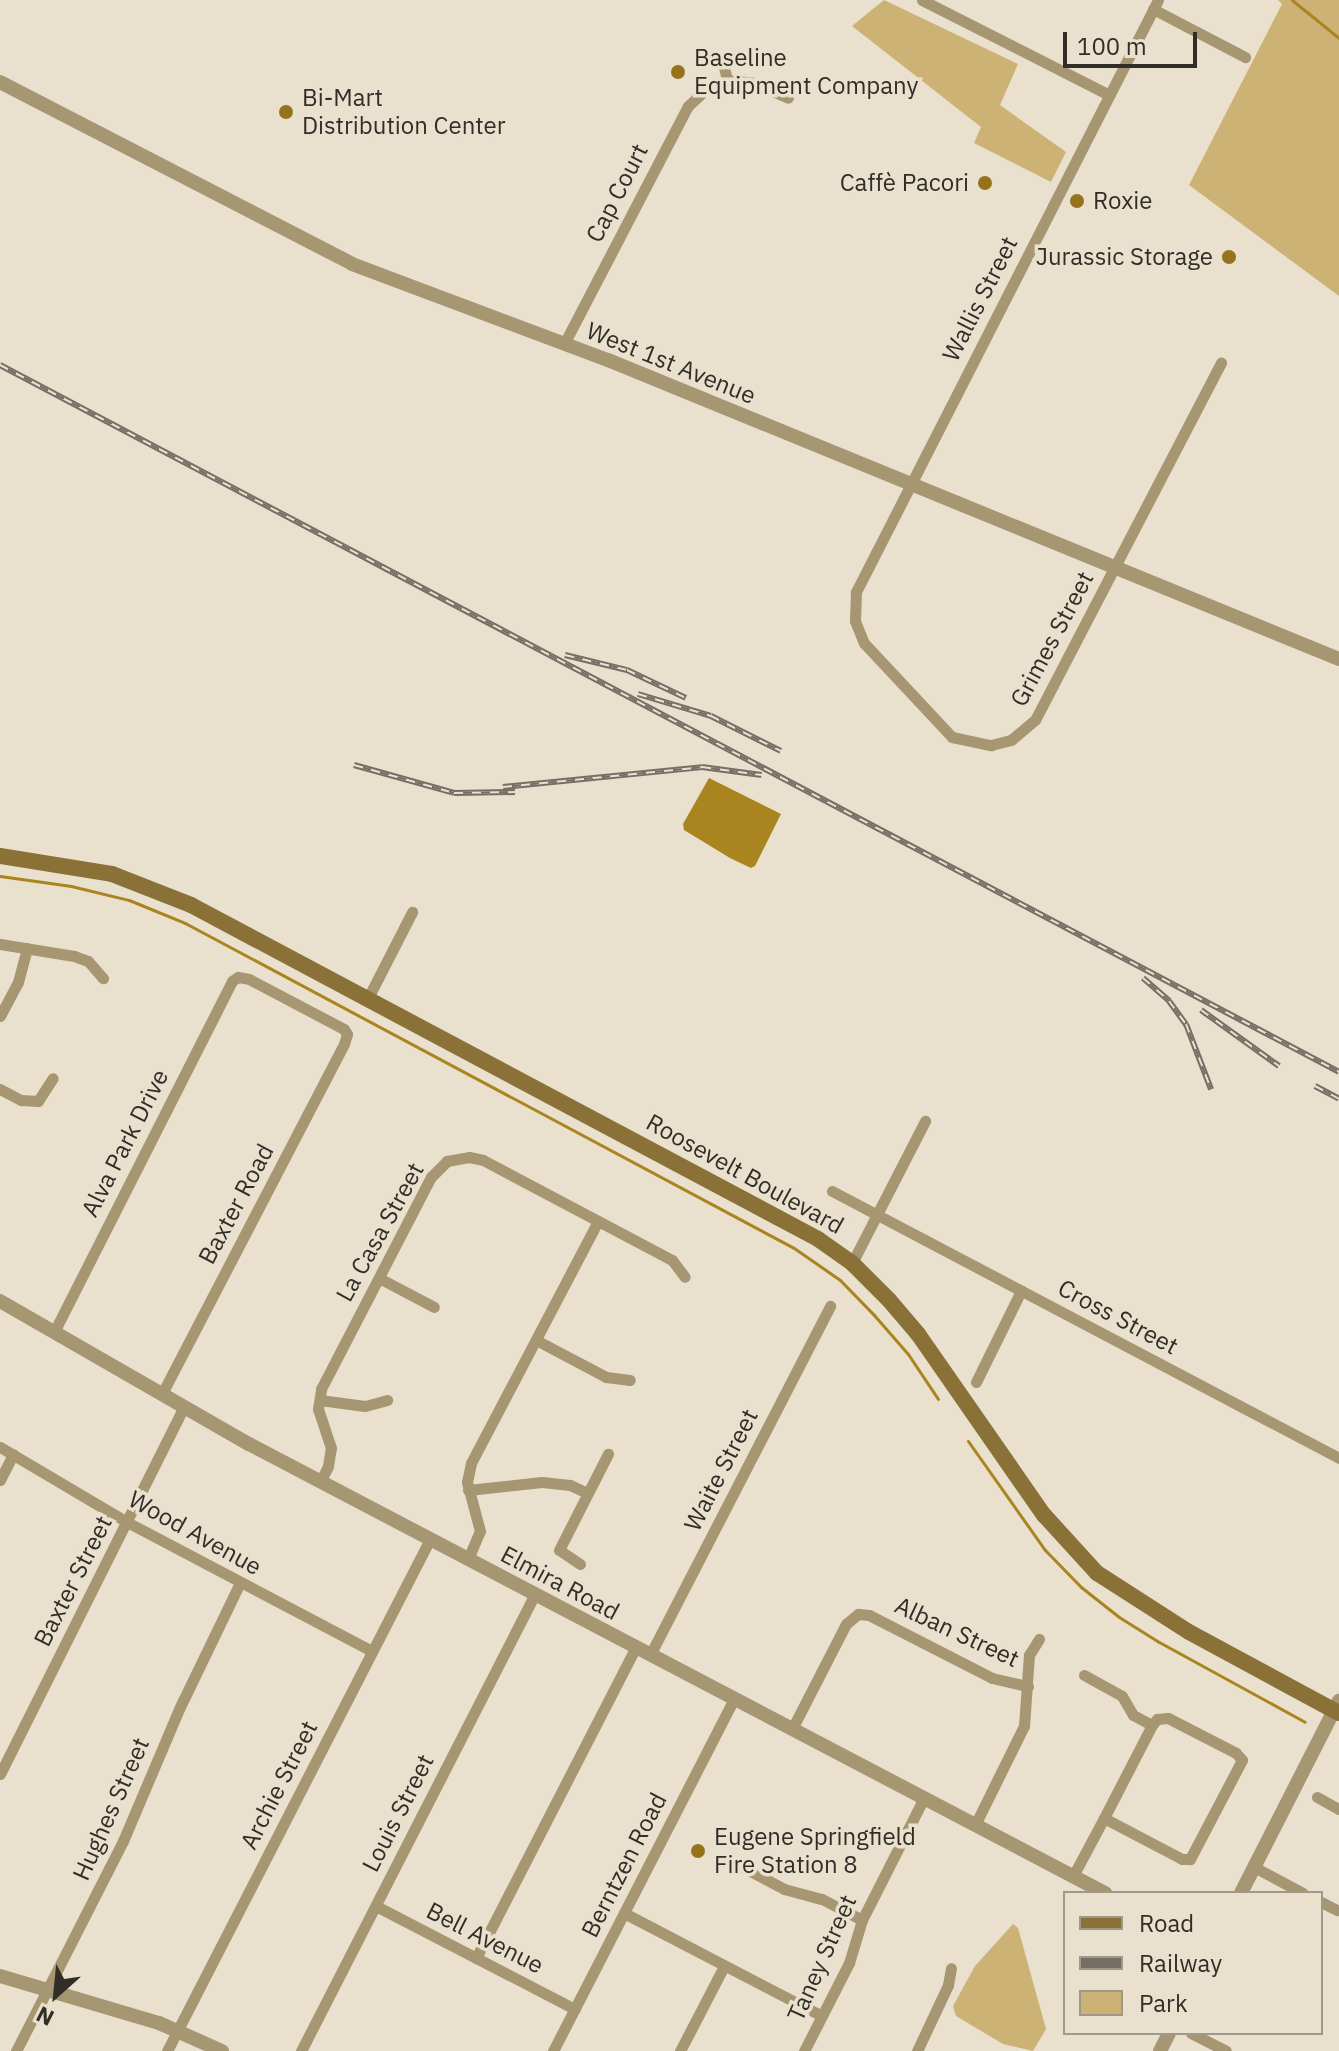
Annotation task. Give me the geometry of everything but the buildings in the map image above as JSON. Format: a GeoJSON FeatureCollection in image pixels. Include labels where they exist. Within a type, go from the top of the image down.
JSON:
{"type":"FeatureCollection","features":[{"type":"Feature","properties":{"kind":"main road","name":"Roosevelt Boulevard"},"geometry":{"type":"LineString","coordinates":[[0,856],[112,874],[191,905],[784,1218],[852,1263],[918,1334],[1044,1515],[1097,1573],[1189,1632],[1337,1709]]}},
{"type":"Feature","properties":{"kind":"street"},"geometry":{"type":"LineString","coordinates":[[922,0],[1109,95]]}},
{"type":"Feature","properties":{"kind":"street"},"geometry":{"type":"LineString","coordinates":[[1155,5],[1245,57]]}},
{"type":"Feature","properties":{"kind":"street","name":"Wallis Street"},"geometry":{"type":"LineString","coordinates":[[855,621],[854,605],[861,577],[1155,5]]}},
{"type":"Feature","properties":{"kind":"street"},"geometry":{"type":"LineString","coordinates":[[724,67],[727,80],[755,83],[788,98]]}},
{"type":"Feature","properties":{"kind":"street","name":"Cap Court"},"geometry":{"type":"LineString","coordinates":[[564,344],[683,113],[703,92],[727,80]]}},
{"type":"Feature","properties":{"kind":"street","name":"West 1st Avenue"},"geometry":{"type":"LineString","coordinates":[[0,82],[352,264],[564,344],[1339,659]]}},
{"type":"Feature","properties":{"kind":"street","name":"Grimes Street"},"geometry":{"type":"LineString","coordinates":[[855,621],[874,656],[937,725],[952,737],[991,745],[1011,740],[1035,720],[1221,362]]}},
{"type":"Feature","properties":{"kind":"street"},"geometry":{"type":"LineString","coordinates":[[368,998],[412,912]]}},
{"type":"Feature","properties":{"kind":"street"},"geometry":{"type":"LineString","coordinates":[[0,944],[74,956],[88,961],[103,978]]}},
{"type":"Feature","properties":{"kind":"street"},"geometry":{"type":"LineString","coordinates":[[0,1016],[18,982],[27,948]]}},
{"type":"Feature","properties":{"kind":"street","name":"Baxter Road"},"geometry":{"type":"LineString","coordinates":[[162,1394],[347,1034],[249,979],[238,977]]}},
{"type":"Feature","properties":{"kind":"street","name":"Alva Park Drive"},"geometry":{"type":"LineString","coordinates":[[54,1332],[230,985],[238,977]]}},
{"type":"Feature","properties":{"kind":"street"},"geometry":{"type":"LineString","coordinates":[[0,1089],[21,1100],[38,1101],[53,1078]]}},
{"type":"Feature","properties":{"kind":"street"},"geometry":{"type":"LineString","coordinates":[[852,1263],[925,1121]]}},
{"type":"Feature","properties":{"kind":"street","name":"La Casa Street"},"geometry":{"type":"LineString","coordinates":[[320,1400],[325,1381],[431,1177],[438,1167],[459,1157],[483,1160],[672,1260],[685,1277]]}},
{"type":"Feature","properties":{"kind":"street","name":"Cross Street"},"geometry":{"type":"LineString","coordinates":[[832,1191],[1339,1458]]}},
{"type":"Feature","properties":{"kind":"street"},"geometry":{"type":"LineString","coordinates":[[468,1559],[480,1531],[468,1490],[471,1463],[598,1221]]}},
{"type":"Feature","properties":{"kind":"street"},"geometry":{"type":"LineString","coordinates":[[379,1278],[434,1307]]}},
{"type":"Feature","properties":{"kind":"street"},"geometry":{"type":"LineString","coordinates":[[976,1382],[1021,1291]]}},
{"type":"Feature","properties":{"kind":"street","name":"Elmira Road"},"geometry":{"type":"LineString","coordinates":[[0,1301],[320,1482],[1101,1891]]}},
{"type":"Feature","properties":{"kind":"street","name":"Waite Street"},"geometry":{"type":"LineString","coordinates":[[650,1655],[830,1306]]}},
{"type":"Feature","properties":{"kind":"street"},"geometry":{"type":"LineString","coordinates":[[536,1340],[606,1377],[630,1380]]}},
{"type":"Feature","properties":{"kind":"street"},"geometry":{"type":"LineString","coordinates":[[320,1482],[328,1466],[331,1448],[320,1419],[320,1400],[365,1406],[387,1400]]}},
{"type":"Feature","properties":{"kind":"street","name":"Baxter Street"},"geometry":{"type":"LineString","coordinates":[[0,1774],[184,1407]]}},
{"type":"Feature","properties":{"kind":"street","name":"Wood Avenue"},"geometry":{"type":"LineString","coordinates":[[0,1447],[127,1522],[372,1651]]}},
{"type":"Feature","properties":{"kind":"street"},"geometry":{"type":"LineString","coordinates":[[0,1480],[13,1454]]}},
{"type":"Feature","properties":{"kind":"street"},"geometry":{"type":"LineString","coordinates":[[580,1564],[559,1550],[608,1454]]}},
{"type":"Feature","properties":{"kind":"street"},"geometry":{"type":"LineString","coordinates":[[468,1490],[534,1482],[570,1485],[587,1493]]}},
{"type":"Feature","properties":{"kind":"street","name":"Archie Street"},"geometry":{"type":"LineString","coordinates":[[167,2051],[430,1539]]}},
{"type":"Feature","properties":{"kind":"street","name":"Hughes Street"},"geometry":{"type":"LineString","coordinates":[[16,2051],[123,1841],[179,1709],[240,1583]]}},
{"type":"Feature","properties":{"kind":"street","name":"Louis Street"},"geometry":{"type":"LineString","coordinates":[[301,2051],[535,1594]]}},
{"type":"Feature","properties":{"kind":"street","name":"Alban Street"},"geometry":{"type":"LineString","coordinates":[[792,1729],[846,1624],[858,1614],[869,1615],[992,1678],[1028,1686]]}},
{"type":"Feature","properties":{"kind":"street"},"geometry":{"type":"LineString","coordinates":[[975,1825],[1022,1730],[1029,1655],[1039,1639]]}},
{"type":"Feature","properties":{"kind":"street"},"geometry":{"type":"LineString","coordinates":[[476,1958],[636,1647]]}},
{"type":"Feature","properties":{"kind":"street"},"geometry":{"type":"LineString","coordinates":[[1084,1675],[1122,1696],[1132,1714],[1152,1725]]}},
{"type":"Feature","properties":{"kind":"street","name":"Berntzen Road"},"geometry":{"type":"LineString","coordinates":[[553,2051],[734,1699]]}},
{"type":"Feature","properties":{"kind":"street"},"geometry":{"type":"LineString","coordinates":[[1242,1891],[1337,1709]]}},
{"type":"Feature","properties":{"kind":"street"},"geometry":{"type":"LineString","coordinates":[[1073,1876],[1152,1725],[1159,1718],[1168,1718],[1236,1753],[1242,1766],[1190,1859],[1182,1859],[1104,1818]]}},
{"type":"Feature","properties":{"kind":"street"},"geometry":{"type":"LineString","coordinates":[[1317,1797],[1339,1809]]}},
{"type":"Feature","properties":{"kind":"street","name":"Taney Street"},"geometry":{"type":"LineString","coordinates":[[804,2051],[849,1963],[862,1920],[924,1798]]}},
{"type":"Feature","properties":{"kind":"street"},"geometry":{"type":"LineString","coordinates":[[731,1861],[784,1889],[822,1899],[862,1920]]}},
{"type":"Feature","properties":{"kind":"street"},"geometry":{"type":"LineString","coordinates":[[1254,1867],[1299,1891]]}},
{"type":"Feature","properties":{"kind":"street"},"geometry":{"type":"LineString","coordinates":[[1323,1903],[1337,1910]]}},
{"type":"Feature","properties":{"kind":"street","name":"Bell Avenue"},"geometry":{"type":"LineString","coordinates":[[376,1906],[575,2009]]}},
{"type":"Feature","properties":{"kind":"street"},"geometry":{"type":"LineString","coordinates":[[624,1913],[822,2016]]}},
{"type":"Feature","properties":{"kind":"street"},"geometry":{"type":"LineString","coordinates":[[680,2051],[724,1966]]}},
{"type":"Feature","properties":{"kind":"street"},"geometry":{"type":"LineString","coordinates":[[917,2051],[948,1985],[951,1968]]}},
{"type":"Feature","properties":{"kind":"street"},"geometry":{"type":"LineString","coordinates":[[0,1976],[178,2031],[222,2051]]}},
{"type":"Feature","properties":{"kind":"street"},"geometry":{"type":"LineString","coordinates":[[1195,2035],[1226,2051]]}},
{"type":"Feature","properties":{"kind":"green space"},"geometry":{"type":"Polygon","coordinates":[[[884,0],[1018,64],[1000,105],[1066,152],[1051,182],[974,143],[981,127],[852,26],[884,0]]]}},
{"type":"Feature","properties":{"kind":"green space"},"geometry":{"type":"Polygon","coordinates":[[[1278,0],[1339,0],[1339,296],[1189,185],[1282,4],[1278,0]]]}},
{"type":"Feature","properties":{"kind":"green space"},"geometry":{"type":"Polygon","coordinates":[[[1013,1924],[1018,1928],[1046,2029],[1033,2051],[1003,2044],[956,2016],[953,2006],[975,1966],[1013,1924]]]}},
{"type":"Feature","properties":{"kind":"shaded area"},"geometry":{"type":"Polygon","coordinates":[[[709,778],[781,814],[755,866],[751,868],[684,830],[683,824],[709,778]]]}},
{"type":"Feature","properties":{"kind":"waterway"},"geometry":{"type":"LineString","coordinates":[[1292,0],[1339,38]]}},
{"type":"Feature","properties":{"kind":"waterway"},"geometry":{"type":"LineString","coordinates":[[0,876],[71,886],[129,900],[185,923],[794,1248],[840,1280],[874,1315],[908,1354],[938,1399]]}},
{"type":"Feature","properties":{"kind":"waterway"},"geometry":{"type":"LineString","coordinates":[[968,1441],[1045,1550],[1081,1587],[1119,1617],[1159,1642],[1305,1722]]}},
{"type":"Feature","properties":{"kind":"railway"},"geometry":{"type":"LineString","coordinates":[[0,365],[1339,1072]]}},
{"type":"Feature","properties":{"kind":"railway"},"geometry":{"type":"LineString","coordinates":[[565,655],[627,670],[686,698]]}},
{"type":"Feature","properties":{"kind":"railway"},"geometry":{"type":"LineString","coordinates":[[638,694],[711,716],[781,751]]}},
{"type":"Feature","properties":{"kind":"railway"},"geometry":{"type":"LineString","coordinates":[[354,765],[454,793],[515,792]]}},
{"type":"Feature","properties":{"kind":"railway"},"geometry":{"type":"LineString","coordinates":[[503,787],[702,767],[761,775]]}},
{"type":"Feature","properties":{"kind":"railway"},"geometry":{"type":"LineString","coordinates":[[1143,978],[1169,1001],[1186,1024],[1211,1089]]}},
{"type":"Feature","properties":{"kind":"railway"},"geometry":{"type":"LineString","coordinates":[[1201,1010],[1279,1066]]}},
{"type":"Feature","properties":{"kind":"railway"},"geometry":{"type":"LineString","coordinates":[[1315,1086],[1339,1099]]}},
{"type":"Feature","properties":{"kind":"place","name":"Baseline Equipment Company"},"geometry":{"type":"Point","coordinates":[678,72]}},
{"type":"Feature","properties":{"kind":"place","name":"Bi-Mart Distribution Center"},"geometry":{"type":"Point","coordinates":[286,112]}},
{"type":"Feature","properties":{"kind":"place","name":"Caffè Pacori"},"geometry":{"type":"Point","coordinates":[985,183]}},
{"type":"Feature","properties":{"kind":"place","name":"Roxie"},"geometry":{"type":"Point","coordinates":[1077,201]}},
{"type":"Feature","properties":{"kind":"place","name":"Jurassic Storage"},"geometry":{"type":"Point","coordinates":[1229,257]}},
{"type":"Feature","properties":{"kind":"place","name":"Eugene Springfield Fire Station 8"},"geometry":{"type":"Point","coordinates":[698,1851]}}]}
